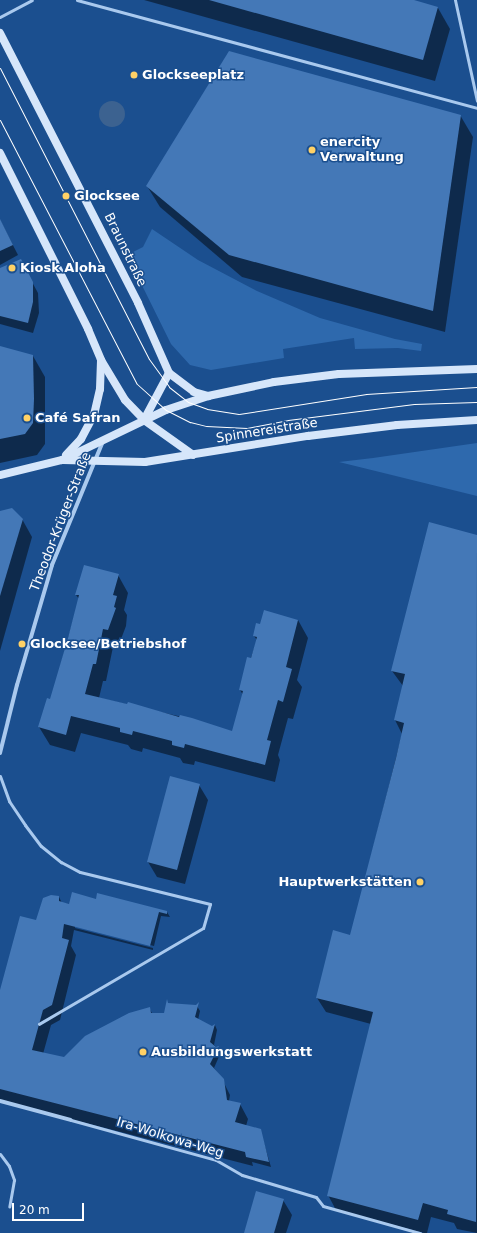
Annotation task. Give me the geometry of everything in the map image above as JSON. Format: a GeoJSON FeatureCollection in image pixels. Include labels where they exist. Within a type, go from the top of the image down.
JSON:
{"type":"FeatureCollection","features":[{"type":"Feature","properties":{"kind":"street","name":"Braunstraße"},"geometry":{"type":"LineString","coordinates":[[0,33],[134,296],[169,373],[194,392],[208,396]]}},
{"type":"Feature","properties":{"kind":"street"},"geometry":{"type":"LineString","coordinates":[[0,153],[88,328],[101,360],[125,400],[144,420],[193,455]]}},
{"type":"Feature","properties":{"kind":"street"},"geometry":{"type":"LineString","coordinates":[[62,460],[82,439],[94,415],[100,389],[101,360]]}},
{"type":"Feature","properties":{"kind":"street"},"geometry":{"type":"LineString","coordinates":[[0,475],[62,460],[166,410],[208,396],[274,382],[339,374],[477,369]]}},
{"type":"Feature","properties":{"kind":"street"},"geometry":{"type":"LineString","coordinates":[[144,420],[169,373]]}},
{"type":"Feature","properties":{"kind":"street","name":"Spinnereistraße"},"geometry":{"type":"LineString","coordinates":[[62,460],[145,462],[308,436],[397,425],[477,420]]}},
{"type":"Feature","properties":{"kind":"street","name":"Theodor-Krüger-Straße"},"geometry":{"type":"LineString","coordinates":[[0,753],[48,579],[105,438]]}},
{"type":"Feature","properties":{"kind":"street","name":"Ira-Wolkowa-Weg"},"geometry":{"type":"LineString","coordinates":[[0,1101],[71,1120]]}},
{"type":"Feature","properties":{"kind":"lane"},"geometry":{"type":"LineString","coordinates":[[0,16],[32,0]]}},
{"type":"Feature","properties":{"kind":"lane"},"geometry":{"type":"LineString","coordinates":[[77,0],[477,108]]}},
{"type":"Feature","properties":{"kind":"lane"},"geometry":{"type":"LineString","coordinates":[[455,0],[477,101]]}},
{"type":"Feature","properties":{"kind":"lane"},"geometry":{"type":"LineString","coordinates":[[0,776],[9,801],[19,817],[41,846],[61,862],[80,872],[210,904],[203,928],[40,1024]]}},
{"type":"Feature","properties":{"kind":"lane","name":"Ira-Wolkowa-Weg"},"geometry":{"type":"LineString","coordinates":[[71,1120],[216,1160],[242,1176],[316,1197],[323,1206],[420,1233]]}},
{"type":"Feature","properties":{"kind":"lane"},"geometry":{"type":"LineString","coordinates":[[0,1154],[9,1166],[14,1180],[8,1207]]}},
{"type":"Feature","properties":{"kind":"shaded area"},"geometry":{"type":"Polygon","coordinates":[[[112,101],[121,105],[125,114],[121,123],[112,127],[103,123],[99,114],[103,105],[112,101]]]}},
{"type":"Feature","properties":{"kind":"shaded area"},"geometry":{"type":"Polygon","coordinates":[[[152,229],[198,260],[257,291],[320,318],[395,339],[422,344],[421,351],[398,348],[355,349],[354,338],[283,349],[284,358],[211,370],[190,365],[171,344],[127,255],[143,247],[152,229]]]}},
{"type":"Feature","properties":{"kind":"shaded area"},"geometry":{"type":"Polygon","coordinates":[[[477,443],[477,496],[339,462],[373,458],[477,443]]]}},
{"type":"Feature","properties":{"kind":"building"},"geometry":{"type":"Polygon","coordinates":[[[209,0],[414,0],[438,7],[423,60],[209,0]]]}},
{"type":"Feature","properties":{"kind":"building","name":"enercity Verwaltung"},"geometry":{"type":"Polygon","coordinates":[[[229,51],[461,115],[433,311],[229,255],[146,186],[229,51]]]}},
{"type":"Feature","properties":{"kind":"building"},"geometry":{"type":"Polygon","coordinates":[[[0,219],[13,245],[0,251],[0,219]]]}},
{"type":"Feature","properties":{"kind":"building"},"geometry":{"type":"Polygon","coordinates":[[[21,259],[33,282],[33,302],[28,323],[0,316],[0,268],[21,259]]]}},
{"type":"Feature","properties":{"kind":"building"},"geometry":{"type":"Polygon","coordinates":[[[0,346],[33,355],[34,399],[33,423],[25,434],[0,439],[0,346]]]}},
{"type":"Feature","properties":{"kind":"building"},"geometry":{"type":"Polygon","coordinates":[[[12,508],[23,519],[0,596],[0,511],[12,508]]]}},
{"type":"Feature","properties":{"kind":"building","name":"Hauptwerkstätten"},"geometry":{"type":"Polygon","coordinates":[[[429,522],[477,535],[476,1222],[447,1214],[448,1210],[423,1203],[418,1220],[327,1196],[373,1012],[316,998],[333,930],[350,935],[396,758],[404,723],[394,720],[405,674],[391,671],[429,522]]]}},
{"type":"Feature","properties":{"kind":"building"},"geometry":{"type":"Polygon","coordinates":[[[84,565],[119,574],[113,595],[117,596],[114,607],[116,608],[108,630],[103,629],[96,664],[93,664],[85,694],[127,704],[128,702],[179,717],[180,715],[192,718],[232,731],[243,691],[239,690],[247,657],[251,658],[257,637],[253,636],[256,623],[260,624],[264,610],[298,620],[286,667],[292,669],[283,702],[278,700],[267,740],[271,741],[265,765],[185,744],[184,748],[172,745],[172,741],[133,731],[132,735],[120,732],[120,728],[71,716],[66,735],[38,727],[47,698],[50,699],[68,638],[79,595],[75,595],[84,565]]]}},
{"type":"Feature","properties":{"kind":"building"},"geometry":{"type":"Polygon","coordinates":[[[170,776],[200,784],[177,870],[147,862],[170,776]]]}},
{"type":"Feature","properties":{"kind":"building"},"geometry":{"type":"Polygon","coordinates":[[[72,892],[96,899],[97,893],[167,911],[167,914],[159,912],[150,946],[64,924],[62,938],[69,940],[52,1005],[43,1010],[32,1050],[64,1057],[85,1036],[129,1013],[150,1007],[151,1013],[164,1013],[167,999],[168,1003],[196,1005],[199,1002],[195,1017],[212,1026],[215,1024],[210,1042],[216,1047],[219,1046],[210,1064],[224,1079],[227,1100],[241,1103],[235,1122],[261,1129],[269,1162],[246,1157],[245,1152],[0,1089],[0,990],[20,916],[36,920],[43,898],[51,895],[59,896],[59,901],[69,904],[72,892]]]}},
{"type":"Feature","properties":{"kind":"building"},"geometry":{"type":"Polygon","coordinates":[[[256,1191],[284,1199],[274,1233],[244,1233],[256,1191]]]}},
{"type":"Feature","properties":{"kind":"tram line"},"geometry":{"type":"LineString","coordinates":[[0,68],[149,359],[169,387],[188,402],[207,409],[239,414],[366,394],[477,387]]}},
{"type":"Feature","properties":{"kind":"tram line"},"geometry":{"type":"LineString","coordinates":[[0,120],[137,384],[166,410],[190,422],[206,426],[247,428],[288,420],[414,404],[477,402]]}},
{"type":"Feature","properties":{"kind":"place","name":"Glockseeplatz"},"geometry":{"type":"Point","coordinates":[134,75]}},
{"type":"Feature","properties":{"kind":"place","name":"enercity Verwaltung"},"geometry":{"type":"Point","coordinates":[312,150]}},
{"type":"Feature","properties":{"kind":"place","name":"Glocksee"},"geometry":{"type":"Point","coordinates":[66,196]}},
{"type":"Feature","properties":{"kind":"place","name":"Kiosk Aloha"},"geometry":{"type":"Point","coordinates":[12,268]}},
{"type":"Feature","properties":{"kind":"place","name":"Café Safran"},"geometry":{"type":"Point","coordinates":[27,418]}},
{"type":"Feature","properties":{"kind":"place","name":"Glocksee/Betriebshof"},"geometry":{"type":"Point","coordinates":[22,644]}},
{"type":"Feature","properties":{"kind":"place","name":"Hauptwerkstätten"},"geometry":{"type":"Point","coordinates":[420,882]}},
{"type":"Feature","properties":{"kind":"place","name":"Ausbildungswerkstatt"},"geometry":{"type":"Point","coordinates":[143,1052]}}]}
